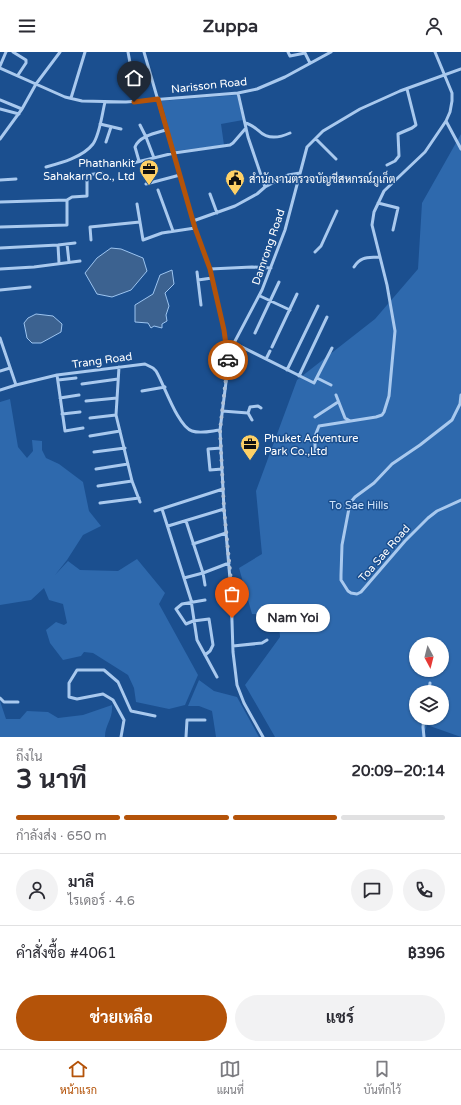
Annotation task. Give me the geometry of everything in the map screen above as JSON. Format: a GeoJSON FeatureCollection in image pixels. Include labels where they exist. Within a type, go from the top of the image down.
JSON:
{"type":"FeatureCollection","features":[{"type":"Feature","properties":{"kind":"street"},"geometry":{"type":"LineString","coordinates":[[0,67],[6,52]]}},
{"type":"Feature","properties":{"kind":"street"},"geometry":{"type":"LineString","coordinates":[[13,52],[26,60],[26,63],[18,75]]}},
{"type":"Feature","properties":{"kind":"street"},"geometry":{"type":"LineString","coordinates":[[0,138],[19,114],[36,84],[58,52]]}},
{"type":"Feature","properties":{"kind":"street"},"geometry":{"type":"LineString","coordinates":[[71,98],[85,52]]}},
{"type":"Feature","properties":{"kind":"street"},"geometry":{"type":"LineString","coordinates":[[128,52],[133,83],[134,102]]}},
{"type":"Feature","properties":{"kind":"street"},"geometry":{"type":"LineString","coordinates":[[144,52],[195,228],[210,269],[224,330],[228,366],[220,430],[224,509],[232,591],[233,646],[237,685],[244,703],[263,737]]}},
{"type":"Feature","properties":{"kind":"street"},"geometry":{"type":"LineString","coordinates":[[288,52],[290,56],[304,53],[310,63]]}},
{"type":"Feature","properties":{"kind":"street","name":"Narisson Road"},"geometry":{"type":"LineString","coordinates":[[0,67],[36,84],[82,101],[134,102],[158,99],[209,97],[238,93],[257,88],[285,77],[331,52]]}},
{"type":"Feature","properties":{"kind":"street"},"geometry":{"type":"LineString","coordinates":[[315,454],[315,436],[319,426],[382,415],[389,396],[395,331],[387,285],[372,225],[374,212],[384,191],[424,152],[446,121],[452,101],[452,93],[435,52]]}},
{"type":"Feature","properties":{"kind":"street","name":"Damrong Road"},"geometry":{"type":"LineString","coordinates":[[227,351],[234,343],[260,296],[271,268],[285,230],[307,147],[323,131],[360,109],[407,89],[461,69]]}},
{"type":"Feature","properties":{"kind":"street"},"geometry":{"type":"LineString","coordinates":[[387,165],[395,161],[399,156],[398,134],[416,125],[407,89]]}},
{"type":"Feature","properties":{"kind":"street"},"geometry":{"type":"LineString","coordinates":[[238,93],[248,137],[265,187]]}},
{"type":"Feature","properties":{"kind":"street"},"geometry":{"type":"LineString","coordinates":[[0,100],[22,109]]}},
{"type":"Feature","properties":{"kind":"street"},"geometry":{"type":"LineString","coordinates":[[46,167],[67,161],[92,145],[100,124],[104,102]]}},
{"type":"Feature","properties":{"kind":"street"},"geometry":{"type":"LineString","coordinates":[[0,109],[19,114]]}},
{"type":"Feature","properties":{"kind":"street"},"geometry":{"type":"LineString","coordinates":[[446,121],[461,149]]}},
{"type":"Feature","properties":{"kind":"street"},"geometry":{"type":"LineString","coordinates":[[245,122],[252,125],[262,134],[272,137],[290,133]]}},
{"type":"Feature","properties":{"kind":"street"},"geometry":{"type":"LineString","coordinates":[[100,124],[121,129]]}},
{"type":"Feature","properties":{"kind":"street"},"geometry":{"type":"LineString","coordinates":[[140,125],[154,158]]}},
{"type":"Feature","properties":{"kind":"street"},"geometry":{"type":"LineString","coordinates":[[106,142],[111,126]]}},
{"type":"Feature","properties":{"kind":"street"},"geometry":{"type":"LineString","coordinates":[[129,164],[174,153],[230,145],[246,128]]}},
{"type":"Feature","properties":{"kind":"street"},"geometry":{"type":"LineString","coordinates":[[139,161],[135,145],[146,137],[166,130]]}},
{"type":"Feature","properties":{"kind":"street"},"geometry":{"type":"LineString","coordinates":[[316,139],[336,159]]}},
{"type":"Feature","properties":{"kind":"street"},"geometry":{"type":"LineString","coordinates":[[0,202],[67,200],[72,197],[87,196],[87,175],[102,173]]}},
{"type":"Feature","properties":{"kind":"street"},"geometry":{"type":"LineString","coordinates":[[193,221],[235,206],[257,194],[265,187],[288,175],[300,173]]}},
{"type":"Feature","properties":{"kind":"street"},"geometry":{"type":"LineString","coordinates":[[146,184],[180,175]]}},
{"type":"Feature","properties":{"kind":"street"},"geometry":{"type":"LineString","coordinates":[[0,180],[16,179]]}},
{"type":"Feature","properties":{"kind":"street"},"geometry":{"type":"LineString","coordinates":[[158,190],[173,231]]}},
{"type":"Feature","properties":{"kind":"street"},"geometry":{"type":"LineString","coordinates":[[210,194],[217,213]]}},
{"type":"Feature","properties":{"kind":"street"},"geometry":{"type":"LineString","coordinates":[[0,226],[67,225],[67,200]]}},
{"type":"Feature","properties":{"kind":"street"},"geometry":{"type":"LineString","coordinates":[[138,204],[143,240],[162,233],[195,228]]}},
{"type":"Feature","properties":{"kind":"street"},"geometry":{"type":"LineString","coordinates":[[378,204],[398,208],[392,230]]}},
{"type":"Feature","properties":{"kind":"street"},"geometry":{"type":"LineString","coordinates":[[315,252],[321,246],[337,211]]}},
{"type":"Feature","properties":{"kind":"street"},"geometry":{"type":"LineString","coordinates":[[91,240],[90,227],[140,222]]}},
{"type":"Feature","properties":{"kind":"street"},"geometry":{"type":"LineString","coordinates":[[0,248],[76,243]]}},
{"type":"Feature","properties":{"kind":"street"},"geometry":{"type":"LineString","coordinates":[[67,244],[69,262]]}},
{"type":"Feature","properties":{"kind":"street"},"geometry":{"type":"LineString","coordinates":[[58,245],[59,263]]}},
{"type":"Feature","properties":{"kind":"street"},"geometry":{"type":"LineString","coordinates":[[354,267],[362,259],[379,257]]}},
{"type":"Feature","properties":{"kind":"street"},"geometry":{"type":"LineString","coordinates":[[0,269],[34,267],[80,261]]}},
{"type":"Feature","properties":{"kind":"street"},"geometry":{"type":"LineString","coordinates":[[210,269],[252,267],[271,268]]}},
{"type":"Feature","properties":{"kind":"street"},"geometry":{"type":"LineString","coordinates":[[197,272],[201,305]]}},
{"type":"Feature","properties":{"kind":"street"},"geometry":{"type":"LineString","coordinates":[[198,280],[212,278]]}},
{"type":"Feature","properties":{"kind":"street"},"geometry":{"type":"LineString","coordinates":[[255,333],[279,282]]}},
{"type":"Feature","properties":{"kind":"street"},"geometry":{"type":"LineString","coordinates":[[0,290],[30,287]]}},
{"type":"Feature","properties":{"kind":"street"},"geometry":{"type":"LineString","coordinates":[[272,347],[297,294]]}},
{"type":"Feature","properties":{"kind":"street"},"geometry":{"type":"LineString","coordinates":[[260,296],[290,310]]}},
{"type":"Feature","properties":{"kind":"street"},"geometry":{"type":"LineString","coordinates":[[287,370],[318,306]]}},
{"type":"Feature","properties":{"kind":"street"},"geometry":{"type":"LineString","coordinates":[[299,376],[327,317]]}},
{"type":"Feature","properties":{"kind":"street"},"geometry":{"type":"LineString","coordinates":[[0,338],[16,385]]}},
{"type":"Feature","properties":{"kind":"street"},"geometry":{"type":"LineString","coordinates":[[234,343],[314,383],[332,348]]}},
{"type":"Feature","properties":{"kind":"street"},"geometry":{"type":"LineString","coordinates":[[0,352],[4,351]]}},
{"type":"Feature","properties":{"kind":"street"},"geometry":{"type":"LineString","coordinates":[[266,360],[270,352]]}},
{"type":"Feature","properties":{"kind":"street","name":"Trang Road"},"geometry":{"type":"LineString","coordinates":[[0,390],[57,375],[140,364],[149,365],[156,371],[186,428],[197,432],[220,430]]}},
{"type":"Feature","properties":{"kind":"street"},"geometry":{"type":"LineString","coordinates":[[119,367],[116,415],[132,481],[140,502]]}},
{"type":"Feature","properties":{"kind":"street"},"geometry":{"type":"LineString","coordinates":[[0,371],[10,368]]}},
{"type":"Feature","properties":{"kind":"street"},"geometry":{"type":"LineString","coordinates":[[57,375],[65,431],[83,428]]}},
{"type":"Feature","properties":{"kind":"street"},"geometry":{"type":"LineString","coordinates":[[58,380],[76,378]]}},
{"type":"Feature","properties":{"kind":"street"},"geometry":{"type":"LineString","coordinates":[[317,378],[331,385]]}},
{"type":"Feature","properties":{"kind":"street"},"geometry":{"type":"LineString","coordinates":[[82,384],[118,379]]}},
{"type":"Feature","properties":{"kind":"street"},"geometry":{"type":"LineString","coordinates":[[142,391],[165,388]]}},
{"type":"Feature","properties":{"kind":"street"},"geometry":{"type":"LineString","coordinates":[[60,398],[79,395]]}},
{"type":"Feature","properties":{"kind":"street"},"geometry":{"type":"LineString","coordinates":[[336,395],[345,418],[350,421]]}},
{"type":"Feature","properties":{"kind":"street","name":"Toa Sae Road"},"geometry":{"type":"LineString","coordinates":[[461,395],[460,404],[456,415],[452,420],[420,445],[392,464],[374,484],[355,497],[350,503],[342,545],[340,565],[342,580],[348,591],[350,593],[357,594],[361,592],[391,557],[428,518],[437,511],[461,500]]}},
{"type":"Feature","properties":{"kind":"street"},"geometry":{"type":"LineString","coordinates":[[86,401],[117,398]]}},
{"type":"Feature","properties":{"kind":"street"},"geometry":{"type":"LineString","coordinates":[[315,417],[338,402]]}},
{"type":"Feature","properties":{"kind":"street"},"geometry":{"type":"LineString","coordinates":[[252,420],[248,413],[250,407],[258,406],[261,408]]}},
{"type":"Feature","properties":{"kind":"street"},"geometry":{"type":"LineString","coordinates":[[222,411],[248,413]]}},
{"type":"Feature","properties":{"kind":"street"},"geometry":{"type":"LineString","coordinates":[[62,414],[80,412]]}},
{"type":"Feature","properties":{"kind":"street"},"geometry":{"type":"LineString","coordinates":[[90,418],[116,415]]}},
{"type":"Feature","properties":{"kind":"street"},"geometry":{"type":"LineString","coordinates":[[90,436],[120,431]]}},
{"type":"Feature","properties":{"kind":"street"},"geometry":{"type":"LineString","coordinates":[[94,452],[125,448]]}},
{"type":"Feature","properties":{"kind":"street"},"geometry":{"type":"LineString","coordinates":[[221,448],[208,449],[210,470],[222,469]]}},
{"type":"Feature","properties":{"kind":"street"},"geometry":{"type":"LineString","coordinates":[[96,469],[128,464]]}},
{"type":"Feature","properties":{"kind":"street"},"geometry":{"type":"LineString","coordinates":[[98,486],[132,481]]}},
{"type":"Feature","properties":{"kind":"street"},"geometry":{"type":"LineString","coordinates":[[155,511],[223,489]]}},
{"type":"Feature","properties":{"kind":"street"},"geometry":{"type":"LineString","coordinates":[[100,503],[139,498]]}},
{"type":"Feature","properties":{"kind":"street"},"geometry":{"type":"LineString","coordinates":[[162,509],[191,602],[196,640],[217,677]]}},
{"type":"Feature","properties":{"kind":"street"},"geometry":{"type":"LineString","coordinates":[[168,526],[224,509]]}},
{"type":"Feature","properties":{"kind":"street"},"geometry":{"type":"LineString","coordinates":[[186,521],[203,573],[205,585]]}},
{"type":"Feature","properties":{"kind":"street"},"geometry":{"type":"LineString","coordinates":[[193,544],[226,534]]}},
{"type":"Feature","properties":{"kind":"street"},"geometry":{"type":"LineString","coordinates":[[184,578],[203,573],[229,563]]}},
{"type":"Feature","properties":{"kind":"street"},"geometry":{"type":"LineString","coordinates":[[205,600],[182,604],[176,609],[186,624],[209,619],[212,648],[205,655]]}},
{"type":"Feature","properties":{"kind":"street"},"geometry":{"type":"LineString","coordinates":[[233,646],[262,643],[267,640]]}},
{"type":"Feature","properties":{"kind":"street"},"geometry":{"type":"LineString","coordinates":[[121,737],[124,720],[114,700],[103,694],[77,699],[69,697],[69,683],[77,670],[104,670],[118,682],[131,711],[154,716]]}},
{"type":"Feature","properties":{"kind":"street"},"geometry":{"type":"LineString","coordinates":[[0,698],[4,702],[18,702]]}},
{"type":"Feature","properties":{"kind":"street"},"geometry":{"type":"LineString","coordinates":[[186,737],[187,720],[205,720]]}},
{"type":"Feature","properties":{"kind":"street"},"geometry":{"type":"LineString","coordinates":[[423,725],[424,737]]}},
{"type":"Feature","properties":{"kind":"green space"},"geometry":{"type":"Polygon","coordinates":[[[237,95],[243,120],[221,124],[224,145],[175,151],[161,101],[237,95]]]}},
{"type":"Feature","properties":{"kind":"green space","name":"To Sae Hills"},"geometry":{"type":"Polygon","coordinates":[[[461,134],[461,737],[427,725],[423,737],[275,737],[245,685],[280,637],[278,614],[252,614],[239,568],[262,554],[256,491],[297,380],[375,319],[418,269],[422,203],[461,134]]]}},
{"type":"Feature","properties":{"kind":"green space"},"geometry":{"type":"Polygon","coordinates":[[[10,399],[18,447],[27,458],[33,451],[32,440],[42,441],[42,450],[46,458],[59,464],[83,482],[89,511],[101,526],[83,535],[67,560],[55,575],[68,561],[80,570],[118,571],[137,559],[165,593],[159,604],[198,675],[185,705],[169,709],[136,702],[134,688],[128,675],[93,653],[84,652],[81,656],[63,660],[50,643],[46,630],[56,622],[64,625],[67,623],[63,604],[49,600],[44,588],[31,600],[0,605],[0,402],[10,399]]]}},
{"type":"Feature","properties":{"kind":"green space"},"geometry":{"type":"Polygon","coordinates":[[[199,680],[214,691],[237,697],[259,737],[216,737],[212,711],[199,706],[188,706],[199,680]]]}},
{"type":"Feature","properties":{"kind":"green space"},"geometry":{"type":"Polygon","coordinates":[[[0,701],[6,719],[20,719],[27,711],[48,712],[58,718],[83,715],[112,705],[112,710],[105,737],[0,737],[0,701]]]}},
{"type":"Feature","properties":{"kind":"shaded area"},"geometry":{"type":"Polygon","coordinates":[[[111,248],[121,249],[143,258],[147,271],[131,290],[112,297],[97,294],[85,273],[97,258],[111,248]]]}},
{"type":"Feature","properties":{"kind":"shaded area"},"geometry":{"type":"Polygon","coordinates":[[[172,270],[174,284],[165,293],[169,306],[166,315],[167,321],[162,324],[162,328],[154,326],[151,328],[148,323],[135,322],[135,305],[153,294],[160,275],[172,270]]]}},
{"type":"Feature","properties":{"kind":"shaded area"},"geometry":{"type":"Polygon","coordinates":[[[36,314],[53,316],[62,324],[61,332],[41,343],[32,343],[27,338],[24,323],[28,318],[36,314]]]}},
{"type":"Feature","properties":{"kind":"way so far"},"geometry":{"type":"LineString","coordinates":[[228,360],[220,430],[224,509],[232,591],[232,618]]}},
{"type":"Feature","properties":{"kind":"place","name":"Phathankit Sahakarn Co., Ltd"},"geometry":{"type":"Point","coordinates":[149,186]}},
{"type":"Feature","properties":{"kind":"place","name":"สำนักงานตรวจบัญชีสหกรณ์ภูเก็ต"},"geometry":{"type":"Point","coordinates":[235,196]}},
{"type":"Feature","properties":{"kind":"place","name":"Phuket Adventure Park Co.,Ltd"},"geometry":{"type":"Point","coordinates":[250,461]}},
{"type":"Feature","properties":{"kind":"place","name":"Nam Yoi"},"geometry":{"type":"Point","coordinates":[232,618]}},
{"type":"Feature","properties":{"kind":"route"},"geometry":{"type":"LineString","coordinates":[[134,102],[158,99],[195,228],[210,269],[224,330],[228,360]]}}]}
